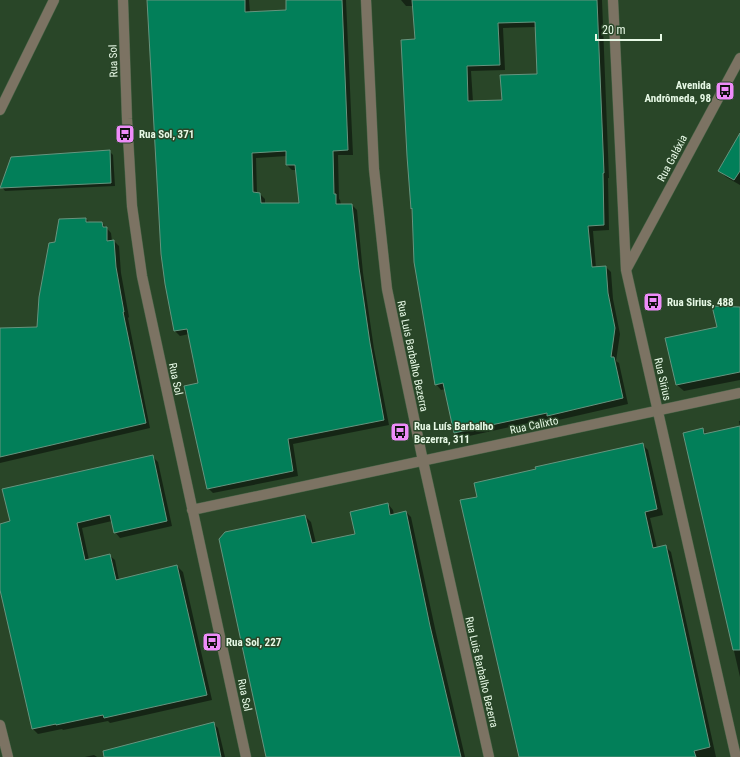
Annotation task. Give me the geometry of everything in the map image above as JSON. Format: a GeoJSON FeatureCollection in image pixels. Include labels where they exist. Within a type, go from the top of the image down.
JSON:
{"type":"FeatureCollection","features":[{"type":"Feature","properties":{"kind":"street"},"geometry":{"type":"LineString","coordinates":[[0,110],[54,0]]}},
{"type":"Feature","properties":{"kind":"street","name":"Rua Sol"},"geometry":{"type":"LineString","coordinates":[[123,0],[132,206],[142,276],[246,757]]}},
{"type":"Feature","properties":{"kind":"street","name":"Rua Luis Barbalho Bezerra"},"geometry":{"type":"LineString","coordinates":[[366,0],[374,169],[387,289],[422,461],[488,757]]}},
{"type":"Feature","properties":{"kind":"street","name":"Rua Sirius"},"geometry":{"type":"LineString","coordinates":[[613,0],[626,270],[736,757]]}},
{"type":"Feature","properties":{"kind":"street","name":"Rua Galáxia"},"geometry":{"type":"LineString","coordinates":[[626,270],[740,58]]}},
{"type":"Feature","properties":{"kind":"street","name":"Rua Calixto"},"geometry":{"type":"LineString","coordinates":[[192,510],[740,393]]}},
{"type":"Feature","properties":{"kind":"street"},"geometry":{"type":"LineString","coordinates":[[0,725],[8,757]]}},
{"type":"Feature","properties":{"kind":"building"},"geometry":{"type":"Polygon","coordinates":[[[147,0],[245,0],[245,12],[286,10],[286,0],[342,0],[348,150],[333,151],[334,194],[336,194],[336,204],[352,204],[359,268],[370,343],[384,420],[288,439],[293,471],[207,489],[184,386],[198,383],[187,329],[174,331],[161,254],[147,0]],[[286,151],[252,153],[253,192],[260,193],[261,203],[299,203],[295,165],[286,165],[286,151]]]}},
{"type":"Feature","properties":{"kind":"building"},"geometry":{"type":"Polygon","coordinates":[[[412,0],[597,0],[604,173],[604,225],[588,226],[592,267],[606,266],[608,293],[615,328],[611,357],[614,357],[623,398],[547,416],[547,413],[454,433],[443,383],[435,385],[414,262],[401,40],[415,39],[412,0]],[[535,22],[498,23],[500,65],[467,66],[468,101],[502,100],[500,75],[537,74],[535,22]]]}},
{"type":"Feature","properties":{"kind":"building"},"geometry":{"type":"Polygon","coordinates":[[[740,133],[740,171],[734,180],[718,171],[740,133]]]}},
{"type":"Feature","properties":{"kind":"building"},"geometry":{"type":"Polygon","coordinates":[[[110,150],[111,183],[0,188],[11,157],[110,150]]]}},
{"type":"Feature","properties":{"kind":"building"},"geometry":{"type":"Polygon","coordinates":[[[86,218],[86,222],[102,222],[103,227],[107,227],[107,241],[114,240],[116,267],[123,312],[146,423],[0,457],[0,328],[37,327],[39,297],[49,243],[55,242],[59,219],[86,218]]]}},
{"type":"Feature","properties":{"kind":"building"},"geometry":{"type":"Polygon","coordinates":[[[712,306],[740,307],[740,372],[676,385],[665,338],[717,327],[712,306]]]}},
{"type":"Feature","properties":{"kind":"building"},"geometry":{"type":"Polygon","coordinates":[[[740,426],[740,650],[733,650],[683,433],[703,428],[704,434],[740,426]]]}},
{"type":"Feature","properties":{"kind":"building"},"geometry":{"type":"Polygon","coordinates":[[[643,443],[657,509],[645,512],[653,548],[666,545],[710,747],[694,751],[696,757],[519,757],[460,500],[477,497],[474,483],[536,469],[535,467],[643,443]]]}},
{"type":"Feature","properties":{"kind":"building"},"geometry":{"type":"Polygon","coordinates":[[[153,455],[167,521],[114,533],[110,515],[77,523],[85,560],[110,554],[116,580],[177,565],[207,695],[104,718],[103,715],[32,729],[0,590],[0,524],[10,521],[2,489],[153,455]]]}},
{"type":"Feature","properties":{"kind":"building"},"geometry":{"type":"Polygon","coordinates":[[[388,503],[390,515],[406,511],[430,626],[461,757],[266,757],[219,539],[225,532],[305,515],[312,543],[355,534],[350,512],[388,503]]]}},
{"type":"Feature","properties":{"kind":"building"},"geometry":{"type":"Polygon","coordinates":[[[214,722],[221,757],[104,757],[103,751],[214,722]]]}},
{"type":"Feature","properties":{"kind":"place","name":"Avenida Andrômeda, 98"},"geometry":{"type":"Point","coordinates":[725,91]}},
{"type":"Feature","properties":{"kind":"place","name":"Rua Sol, 371"},"geometry":{"type":"Point","coordinates":[125,134]}},
{"type":"Feature","properties":{"kind":"place","name":"Rua Sirius, 488"},"geometry":{"type":"Point","coordinates":[653,302]}},
{"type":"Feature","properties":{"kind":"place","name":"Rua Luís Barbalho Bezerra, 311"},"geometry":{"type":"Point","coordinates":[400,432]}},
{"type":"Feature","properties":{"kind":"place","name":"Rua Sol, 227"},"geometry":{"type":"Point","coordinates":[212,642]}}]}
